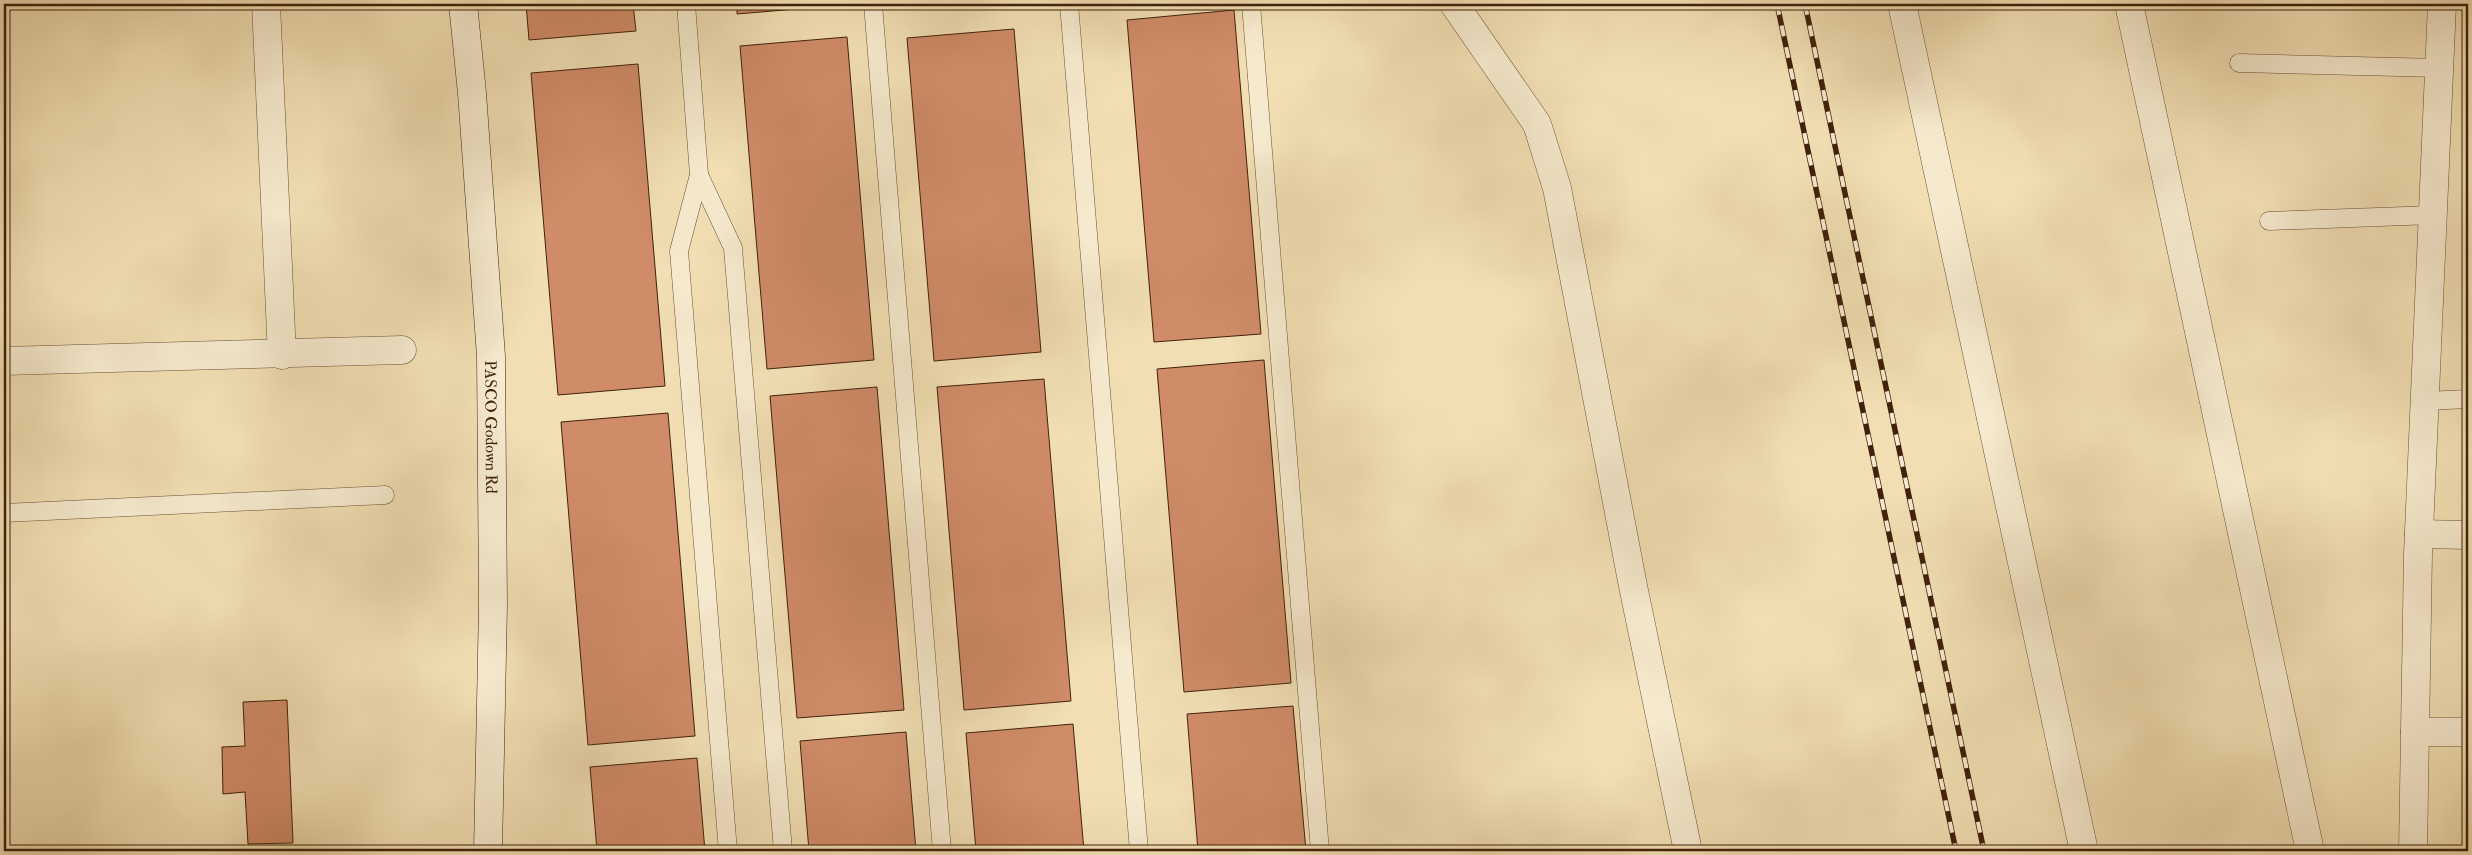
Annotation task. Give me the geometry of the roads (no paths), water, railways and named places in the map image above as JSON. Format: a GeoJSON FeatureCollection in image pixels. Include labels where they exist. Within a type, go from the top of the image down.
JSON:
{"type":"FeatureCollection","features":[{"type":"Feature","properties":{"kind":"street"},"geometry":{"type":"LineString","coordinates":[[266,4],[282,355]]}},
{"type":"Feature","properties":{"kind":"street","name":"PASCO Godown Rd"},"geometry":{"type":"LineString","coordinates":[[463,4],[472,93],[491,356],[493,605],[488,851]]}},
{"type":"Feature","properties":{"kind":"street"},"geometry":{"type":"LineString","coordinates":[[1454,4],[1537,124],[1557,188],[1633,586],[1688,851]]}},
{"type":"Feature","properties":{"kind":"street"},"geometry":{"type":"LineString","coordinates":[[1902,4],[2084,851]]}},
{"type":"Feature","properties":{"kind":"street"},"geometry":{"type":"LineString","coordinates":[[2129,4],[2310,851]]}},
{"type":"Feature","properties":{"kind":"street"},"geometry":{"type":"LineString","coordinates":[[2413,851],[2419,534],[2442,4]]}},
{"type":"Feature","properties":{"kind":"street"},"geometry":{"type":"LineString","coordinates":[[4,361],[282,355],[402,350]]}},
{"type":"Feature","properties":{"kind":"street"},"geometry":{"type":"LineString","coordinates":[[2419,534],[2468,535]]}},
{"type":"Feature","properties":{"kind":"street"},"geometry":{"type":"LineString","coordinates":[[2415,732],[2468,732]]}},
{"type":"Feature","properties":{"kind":"lane"},"geometry":{"type":"LineString","coordinates":[[686,4],[699,175],[679,252],[728,851]]}},
{"type":"Feature","properties":{"kind":"lane"},"geometry":{"type":"LineString","coordinates":[[873,4],[942,851]]}},
{"type":"Feature","properties":{"kind":"lane"},"geometry":{"type":"LineString","coordinates":[[1069,4],[1139,851]]}},
{"type":"Feature","properties":{"kind":"lane"},"geometry":{"type":"LineString","coordinates":[[1251,4],[1320,851]]}},
{"type":"Feature","properties":{"kind":"lane"},"geometry":{"type":"LineString","coordinates":[[2239,63],[2439,68]]}},
{"type":"Feature","properties":{"kind":"lane"},"geometry":{"type":"LineString","coordinates":[[699,175],[733,248],[783,851]]}},
{"type":"Feature","properties":{"kind":"lane"},"geometry":{"type":"LineString","coordinates":[[2268,221],[2433,215]]}},
{"type":"Feature","properties":{"kind":"lane"},"geometry":{"type":"LineString","coordinates":[[2425,401],[2468,399]]}},
{"type":"Feature","properties":{"kind":"lane"},"geometry":{"type":"LineString","coordinates":[[4,513],[385,496]]}},
{"type":"Feature","properties":{"kind":"railway"},"geometry":{"type":"LineString","coordinates":[[1777,4],[1956,851]]}},
{"type":"Feature","properties":{"kind":"railway"},"geometry":{"type":"LineString","coordinates":[[1805,4],[1984,851]]}}]}
